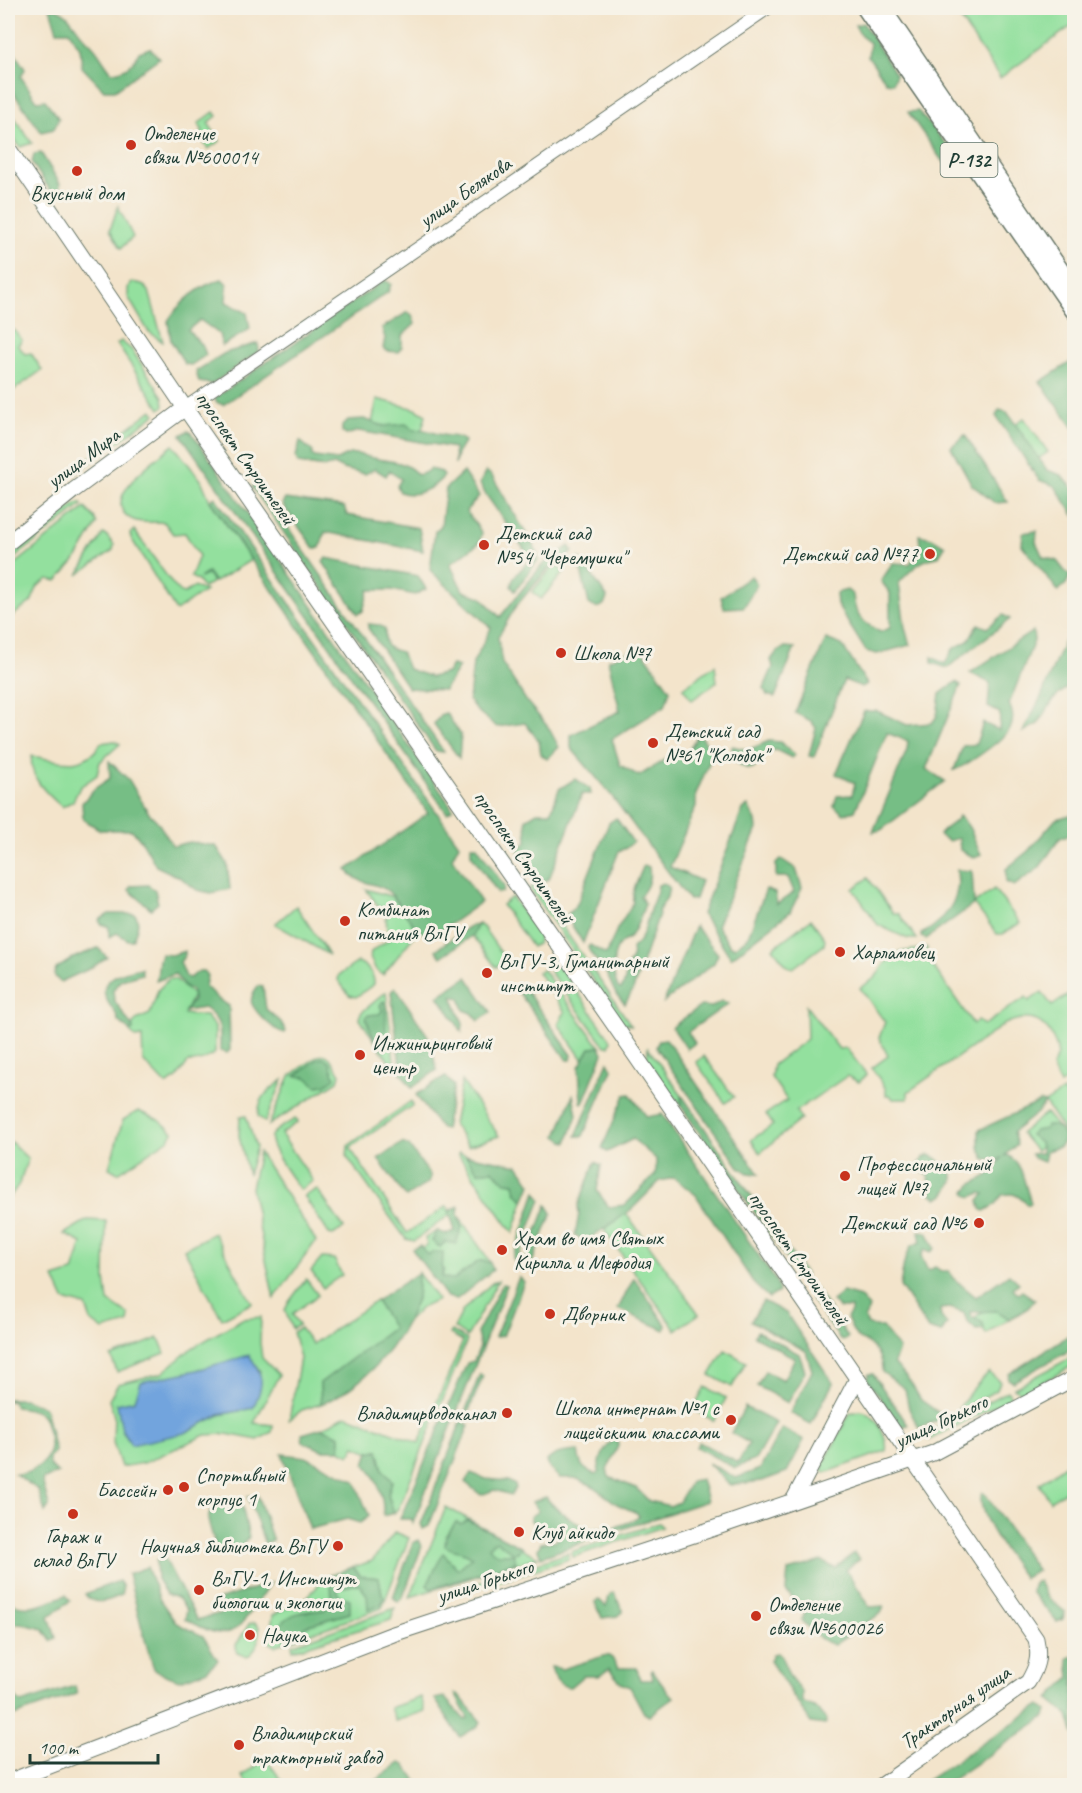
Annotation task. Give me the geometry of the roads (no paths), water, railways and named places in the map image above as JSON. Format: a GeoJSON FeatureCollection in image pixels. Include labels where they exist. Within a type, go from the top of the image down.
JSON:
{"type":"FeatureCollection","features":[{"type":"Feature","properties":{"kind":"highway","name":"Р-132"},"geometry":{"type":"LineString","coordinates":[[865,8],[1074,310]]}},
{"type":"Feature","properties":{"kind":"highway","name":"Р-132"},"geometry":{"type":"LineString","coordinates":[[882,8],[1074,291]]}},
{"type":"Feature","properties":{"kind":"main road","name":"проспект Строителей"},"geometry":{"type":"LineString","coordinates":[[8,148],[185,408],[446,781],[1036,1639],[1039,1653]]}},
{"type":"Feature","properties":{"kind":"main road","name":"улица Мира"},"geometry":{"type":"LineString","coordinates":[[8,543],[74,490],[185,408]]}},
{"type":"Feature","properties":{"kind":"main road","name":"улица Горького"},"geometry":{"type":"LineString","coordinates":[[8,1782],[393,1634],[933,1453],[1074,1378]]}},
{"type":"Feature","properties":{"kind":"main road"},"geometry":{"type":"LineString","coordinates":[[792,1501],[858,1380]]}},
{"type":"Feature","properties":{"kind":"main road","name":"Тракторная улица"},"geometry":{"type":"LineString","coordinates":[[881,1785],[1028,1682],[1037,1668],[1039,1653]]}},
{"type":"Feature","properties":{"kind":"street","name":"улица Белякова"},"geometry":{"type":"LineString","coordinates":[[185,408],[768,8]]}},
{"type":"Feature","properties":{"kind":"water"},"geometry":{"type":"Polygon","coordinates":[[[249,1355],[258,1369],[261,1381],[253,1408],[219,1415],[185,1433],[131,1445],[122,1430],[117,1404],[135,1400],[141,1382],[197,1370],[249,1355]]]}},
{"type":"Feature","properties":{"kind":"place","name":"Отделение связи №600014"},"geometry":{"type":"Point","coordinates":[131,145]}},
{"type":"Feature","properties":{"kind":"place","name":"Вкусный дом"},"geometry":{"type":"Point","coordinates":[77,171]}},
{"type":"Feature","properties":{"kind":"place","name":"Детский сад №54 \"Черемушки\""},"geometry":{"type":"Point","coordinates":[484,545]}},
{"type":"Feature","properties":{"kind":"place","name":"Детский сад №77"},"geometry":{"type":"Point","coordinates":[930,554]}},
{"type":"Feature","properties":{"kind":"place","name":"Школа №7"},"geometry":{"type":"Point","coordinates":[561,653]}},
{"type":"Feature","properties":{"kind":"place","name":"Детский сад №61 \"Колобок\""},"geometry":{"type":"Point","coordinates":[653,743]}},
{"type":"Feature","properties":{"kind":"place","name":"Комбинат питания ВлГУ"},"geometry":{"type":"Point","coordinates":[345,921]}},
{"type":"Feature","properties":{"kind":"place","name":"Харламовец"},"geometry":{"type":"Point","coordinates":[840,952]}},
{"type":"Feature","properties":{"kind":"place","name":"ВлГУ-3, Гуманитарный институт"},"geometry":{"type":"Point","coordinates":[487,973]}},
{"type":"Feature","properties":{"kind":"place","name":"Инжиниринговый центр"},"geometry":{"type":"Point","coordinates":[360,1055]}},
{"type":"Feature","properties":{"kind":"place","name":"Профессиональный лицей №7"},"geometry":{"type":"Point","coordinates":[845,1176]}},
{"type":"Feature","properties":{"kind":"place","name":"Детский сад №6"},"geometry":{"type":"Point","coordinates":[979,1223]}},
{"type":"Feature","properties":{"kind":"place","name":"Храм во имя Святых Кирилла и Мефодия"},"geometry":{"type":"Point","coordinates":[502,1250]}},
{"type":"Feature","properties":{"kind":"place","name":"Дворник"},"geometry":{"type":"Point","coordinates":[550,1314]}},
{"type":"Feature","properties":{"kind":"place","name":"Владимирводоканал"},"geometry":{"type":"Point","coordinates":[507,1413]}},
{"type":"Feature","properties":{"kind":"place","name":"Школа интернат №1 с лицейскими классами"},"geometry":{"type":"Point","coordinates":[731,1420]}},
{"type":"Feature","properties":{"kind":"place","name":"Спортивный корпус 1"},"geometry":{"type":"Point","coordinates":[184,1487]}},
{"type":"Feature","properties":{"kind":"place","name":"Бассейн"},"geometry":{"type":"Point","coordinates":[168,1490]}},
{"type":"Feature","properties":{"kind":"place","name":"Гараж и склад ВлГУ"},"geometry":{"type":"Point","coordinates":[73,1514]}},
{"type":"Feature","properties":{"kind":"place","name":"Клуб айкидо"},"geometry":{"type":"Point","coordinates":[519,1532]}},
{"type":"Feature","properties":{"kind":"place","name":"Научная библиотека ВлГУ"},"geometry":{"type":"Point","coordinates":[338,1546]}},
{"type":"Feature","properties":{"kind":"place","name":"ВлГУ-1, Институт биологии и экологии"},"geometry":{"type":"Point","coordinates":[199,1590]}},
{"type":"Feature","properties":{"kind":"place","name":"Отделение связи №600026"},"geometry":{"type":"Point","coordinates":[756,1616]}},
{"type":"Feature","properties":{"kind":"place","name":"Наука"},"geometry":{"type":"Point","coordinates":[250,1635]}},
{"type":"Feature","properties":{"kind":"place","name":"Владимирский тракторный завод"},"geometry":{"type":"Point","coordinates":[239,1745]}}]}
